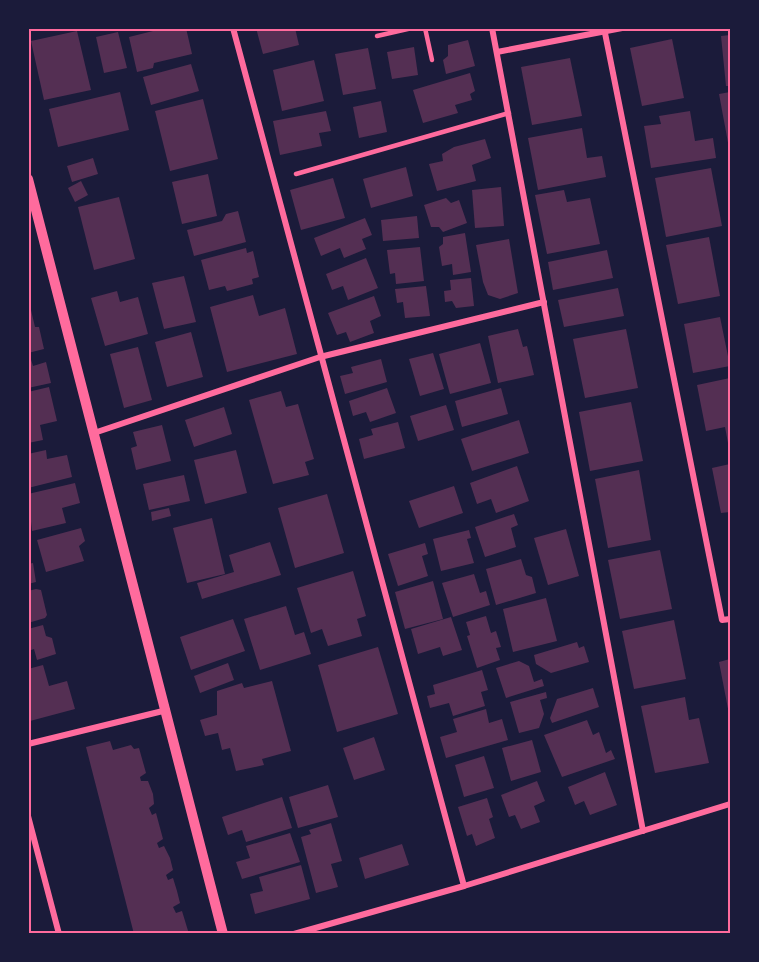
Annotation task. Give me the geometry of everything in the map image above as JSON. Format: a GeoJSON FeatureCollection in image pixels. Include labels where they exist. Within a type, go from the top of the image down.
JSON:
{"type":"FeatureCollection","features":[{"type":"Feature","properties":{"kind":"street"},"geometry":{"type":"LineString","coordinates":[[233,28],[464,886]]}},
{"type":"Feature","properties":{"kind":"street"},"geometry":{"type":"LineString","coordinates":[[492,28],[643,831]]}},
{"type":"Feature","properties":{"kind":"street"},"geometry":{"type":"LineString","coordinates":[[497,52],[622,28]]}},
{"type":"Feature","properties":{"kind":"street"},"geometry":{"type":"LineString","coordinates":[[604,30],[722,620],[730,619]]}},
{"type":"Feature","properties":{"kind":"street"},"geometry":{"type":"LineString","coordinates":[[28,179],[167,710],[222,933]]}},
{"type":"Feature","properties":{"kind":"street"},"geometry":{"type":"LineString","coordinates":[[94,432],[320,357],[544,302]]}},
{"type":"Feature","properties":{"kind":"street"},"geometry":{"type":"LineString","coordinates":[[28,744],[167,710]]}},
{"type":"Feature","properties":{"kind":"street"},"geometry":{"type":"LineString","coordinates":[[294,933],[464,886],[730,804]]}},
{"type":"Feature","properties":{"kind":"street"},"geometry":{"type":"LineString","coordinates":[[28,816],[59,933]]}},
{"type":"Feature","properties":{"kind":"lane"},"geometry":{"type":"LineString","coordinates":[[377,36],[412,28]]}},
{"type":"Feature","properties":{"kind":"lane"},"geometry":{"type":"LineString","coordinates":[[425,28],[432,60]]}},
{"type":"Feature","properties":{"kind":"lane"},"geometry":{"type":"LineString","coordinates":[[296,174],[509,112]]}},
{"type":"Feature","properties":{"kind":"building"},"geometry":{"type":"Polygon","coordinates":[[[165,28],[186,28],[192,54],[154,63],[153,68],[137,72],[129,37],[165,28]]]}},
{"type":"Feature","properties":{"kind":"building"},"geometry":{"type":"Polygon","coordinates":[[[256,28],[295,28],[299,45],[263,54],[256,28]]]}},
{"type":"Feature","properties":{"kind":"building"},"geometry":{"type":"Polygon","coordinates":[[[77,31],[91,90],[44,100],[31,41],[77,31]]]}},
{"type":"Feature","properties":{"kind":"building"},"geometry":{"type":"Polygon","coordinates":[[[118,32],[127,68],[104,73],[96,37],[118,32]]]}},
{"type":"Feature","properties":{"kind":"building"},"geometry":{"type":"Polygon","coordinates":[[[730,35],[730,86],[726,86],[721,36],[730,35]]]}},
{"type":"Feature","properties":{"kind":"building"},"geometry":{"type":"Polygon","coordinates":[[[672,39],[684,98],[642,106],[630,48],[672,39]]]}},
{"type":"Feature","properties":{"kind":"building"},"geometry":{"type":"Polygon","coordinates":[[[468,40],[475,66],[446,74],[443,60],[448,56],[448,45],[468,40]]]}},
{"type":"Feature","properties":{"kind":"building"},"geometry":{"type":"Polygon","coordinates":[[[414,47],[418,75],[392,79],[387,52],[414,47]]]}},
{"type":"Feature","properties":{"kind":"building"},"geometry":{"type":"Polygon","coordinates":[[[368,48],[376,89],[343,95],[335,54],[368,48]]]}},
{"type":"Feature","properties":{"kind":"building"},"geometry":{"type":"Polygon","coordinates":[[[570,58],[582,116],[532,125],[521,67],[570,58]]]}},
{"type":"Feature","properties":{"kind":"building"},"geometry":{"type":"Polygon","coordinates":[[[314,60],[324,101],[282,111],[273,70],[314,60]]]}},
{"type":"Feature","properties":{"kind":"building"},"geometry":{"type":"Polygon","coordinates":[[[191,64],[199,91],[151,105],[143,77],[191,64]]]}},
{"type":"Feature","properties":{"kind":"building"},"geometry":{"type":"Polygon","coordinates":[[[470,73],[475,91],[470,94],[472,100],[455,105],[458,113],[423,123],[413,90],[470,73]]]}},
{"type":"Feature","properties":{"kind":"building"},"geometry":{"type":"Polygon","coordinates":[[[120,92],[129,130],[58,147],[49,109],[120,92]]]}},
{"type":"Feature","properties":{"kind":"building"},"geometry":{"type":"Polygon","coordinates":[[[730,92],[730,148],[729,148],[719,94],[730,92]]]}},
{"type":"Feature","properties":{"kind":"building"},"geometry":{"type":"Polygon","coordinates":[[[203,99],[218,159],[170,171],[155,111],[203,99]]]}},
{"type":"Feature","properties":{"kind":"building"},"geometry":{"type":"Polygon","coordinates":[[[381,101],[387,132],[359,138],[353,107],[381,101]]]}},
{"type":"Feature","properties":{"kind":"building"},"geometry":{"type":"Polygon","coordinates":[[[326,111],[331,131],[319,133],[322,146],[280,155],[273,121],[326,111]]]}},
{"type":"Feature","properties":{"kind":"building"},"geometry":{"type":"Polygon","coordinates":[[[690,111],[695,141],[713,138],[716,158],[651,168],[644,126],[661,124],[659,116],[690,111]]]}},
{"type":"Feature","properties":{"kind":"building"},"geometry":{"type":"Polygon","coordinates":[[[582,128],[587,158],[602,156],[606,177],[538,190],[528,138],[582,128]]]}},
{"type":"Feature","properties":{"kind":"building"},"geometry":{"type":"Polygon","coordinates":[[[485,139],[491,158],[472,165],[476,181],[437,191],[429,164],[443,161],[442,154],[454,147],[485,139]]]}},
{"type":"Feature","properties":{"kind":"building"},"geometry":{"type":"Polygon","coordinates":[[[93,158],[98,174],[72,182],[67,166],[93,158]]]}},
{"type":"Feature","properties":{"kind":"building"},"geometry":{"type":"Polygon","coordinates":[[[406,167],[413,196],[371,208],[363,179],[406,167]]]}},
{"type":"Feature","properties":{"kind":"building"},"geometry":{"type":"Polygon","coordinates":[[[711,168],[722,226],[666,237],[655,178],[711,168]]]}},
{"type":"Feature","properties":{"kind":"building"},"geometry":{"type":"Polygon","coordinates":[[[208,174],[217,216],[182,224],[172,182],[208,174]]]}},
{"type":"Feature","properties":{"kind":"building"},"geometry":{"type":"Polygon","coordinates":[[[333,178],[345,218],[301,230],[290,190],[333,178]]]}},
{"type":"Feature","properties":{"kind":"building"},"geometry":{"type":"Polygon","coordinates":[[[81,181],[88,195],[75,202],[68,188],[81,181]]]}},
{"type":"Feature","properties":{"kind":"building"},"geometry":{"type":"Polygon","coordinates":[[[501,187],[504,226],[475,228],[472,190],[501,187]]]}},
{"type":"Feature","properties":{"kind":"building"},"geometry":{"type":"Polygon","coordinates":[[[564,190],[567,202],[590,198],[600,244],[547,254],[535,195],[564,190]]]}},
{"type":"Feature","properties":{"kind":"building"},"geometry":{"type":"Polygon","coordinates":[[[119,197],[135,259],[94,270],[78,207],[119,197]]]}},
{"type":"Feature","properties":{"kind":"building"},"geometry":{"type":"Polygon","coordinates":[[[446,198],[451,203],[459,200],[467,223],[443,232],[439,227],[431,227],[424,205],[446,198]]]}},
{"type":"Feature","properties":{"kind":"building"},"geometry":{"type":"Polygon","coordinates":[[[238,211],[246,242],[194,256],[187,230],[222,221],[226,214],[238,211]]]}},
{"type":"Feature","properties":{"kind":"building"},"geometry":{"type":"Polygon","coordinates":[[[417,216],[419,238],[383,241],[381,220],[417,216]]]}},
{"type":"Feature","properties":{"kind":"building"},"geometry":{"type":"Polygon","coordinates":[[[365,218],[372,235],[362,239],[366,249],[344,258],[340,248],[321,256],[314,238],[365,218]]]}},
{"type":"Feature","properties":{"kind":"building"},"geometry":{"type":"Polygon","coordinates":[[[465,233],[471,272],[453,275],[452,264],[442,266],[439,247],[443,244],[443,237],[465,233]]]}},
{"type":"Feature","properties":{"kind":"building"},"geometry":{"type":"Polygon","coordinates":[[[709,237],[720,296],[678,304],[666,245],[709,237]]]}},
{"type":"Feature","properties":{"kind":"building"},"geometry":{"type":"Polygon","coordinates":[[[509,239],[518,293],[500,299],[488,295],[483,282],[476,245],[509,239]]]}},
{"type":"Feature","properties":{"kind":"building"},"geometry":{"type":"Polygon","coordinates":[[[420,247],[424,281],[396,284],[395,273],[390,274],[387,250],[420,247]]]}},
{"type":"Feature","properties":{"kind":"building"},"geometry":{"type":"Polygon","coordinates":[[[246,248],[247,253],[253,251],[259,277],[252,279],[253,284],[227,291],[225,286],[209,290],[201,260],[246,248]]]}},
{"type":"Feature","properties":{"kind":"building"},"geometry":{"type":"Polygon","coordinates":[[[607,250],[613,278],[553,290],[548,262],[607,250]]]}},
{"type":"Feature","properties":{"kind":"building"},"geometry":{"type":"Polygon","coordinates":[[[366,258],[378,288],[348,300],[343,286],[332,290],[326,274],[366,258]]]}},
{"type":"Feature","properties":{"kind":"building"},"geometry":{"type":"Polygon","coordinates":[[[184,276],[196,322],[164,329],[152,283],[184,276]]]}},
{"type":"Feature","properties":{"kind":"building"},"geometry":{"type":"Polygon","coordinates":[[[471,278],[474,306],[456,308],[452,301],[445,302],[444,291],[451,290],[450,280],[471,278]]]}},
{"type":"Feature","properties":{"kind":"building"},"geometry":{"type":"Polygon","coordinates":[[[426,286],[430,316],[405,318],[403,302],[397,303],[395,289],[426,286]]]}},
{"type":"Feature","properties":{"kind":"building"},"geometry":{"type":"Polygon","coordinates":[[[618,288],[624,316],[564,327],[558,300],[618,288]]]}},
{"type":"Feature","properties":{"kind":"building"},"geometry":{"type":"Polygon","coordinates":[[[117,291],[120,302],[138,297],[148,334],[105,346],[91,298],[117,291]]]}},
{"type":"Feature","properties":{"kind":"building"},"geometry":{"type":"Polygon","coordinates":[[[253,295],[259,316],[285,308],[297,354],[227,372],[210,307],[253,295]]]}},
{"type":"Feature","properties":{"kind":"building"},"geometry":{"type":"Polygon","coordinates":[[[374,296],[381,316],[370,321],[374,333],[350,342],[346,332],[337,335],[328,313],[374,296]]]}},
{"type":"Feature","properties":{"kind":"building"},"geometry":{"type":"Polygon","coordinates":[[[31,310],[35,327],[39,327],[44,349],[28,353],[28,311],[31,310]]]}},
{"type":"Feature","properties":{"kind":"building"},"geometry":{"type":"Polygon","coordinates":[[[720,317],[730,366],[693,373],[684,324],[720,317]]]}},
{"type":"Feature","properties":{"kind":"building"},"geometry":{"type":"Polygon","coordinates":[[[518,329],[523,347],[527,346],[534,375],[498,383],[488,336],[518,329]]]}},
{"type":"Feature","properties":{"kind":"building"},"geometry":{"type":"Polygon","coordinates":[[[626,329],[638,388],[585,398],[573,339],[626,329]]]}},
{"type":"Feature","properties":{"kind":"building"},"geometry":{"type":"Polygon","coordinates":[[[191,332],[203,377],[167,387],[155,342],[191,332]]]}},
{"type":"Feature","properties":{"kind":"building"},"geometry":{"type":"Polygon","coordinates":[[[480,343],[491,383],[450,394],[439,354],[480,343]]]}},
{"type":"Feature","properties":{"kind":"building"},"geometry":{"type":"Polygon","coordinates":[[[138,347],[152,400],[124,408],[110,354],[138,347]]]}},
{"type":"Feature","properties":{"kind":"building"},"geometry":{"type":"Polygon","coordinates":[[[29,353],[33,366],[46,362],[51,383],[28,388],[29,353]]]}},
{"type":"Feature","properties":{"kind":"building"},"geometry":{"type":"Polygon","coordinates":[[[433,353],[444,389],[420,396],[409,359],[433,353]]]}},
{"type":"Feature","properties":{"kind":"building"},"geometry":{"type":"Polygon","coordinates":[[[381,359],[387,382],[345,394],[340,376],[353,373],[351,367],[381,359]]]}},
{"type":"Feature","properties":{"kind":"building"},"geometry":{"type":"Polygon","coordinates":[[[730,378],[730,443],[728,443],[725,427],[706,431],[697,385],[730,378]]]}},
{"type":"Feature","properties":{"kind":"building"},"geometry":{"type":"Polygon","coordinates":[[[49,387],[57,421],[40,425],[43,440],[28,443],[28,392],[49,387]]]}},
{"type":"Feature","properties":{"kind":"building"},"geometry":{"type":"Polygon","coordinates":[[[387,388],[396,413],[370,422],[366,412],[353,416],[349,401],[387,388]]]}},
{"type":"Feature","properties":{"kind":"building"},"geometry":{"type":"Polygon","coordinates":[[[501,388],[508,414],[462,427],[455,401],[501,388]]]}},
{"type":"Feature","properties":{"kind":"building"},"geometry":{"type":"Polygon","coordinates":[[[281,391],[286,407],[298,404],[314,459],[305,462],[309,475],[273,484],[249,400],[281,391]]]}},
{"type":"Feature","properties":{"kind":"building"},"geometry":{"type":"Polygon","coordinates":[[[631,402],[643,461],[590,471],[579,412],[631,402]]]}},
{"type":"Feature","properties":{"kind":"building"},"geometry":{"type":"Polygon","coordinates":[[[446,405],[454,430],[418,441],[410,416],[446,405]]]}},
{"type":"Feature","properties":{"kind":"building"},"geometry":{"type":"Polygon","coordinates":[[[224,407],[232,434],[194,447],[185,420],[224,407]]]}},
{"type":"Feature","properties":{"kind":"building"},"geometry":{"type":"Polygon","coordinates":[[[519,420],[529,453],[472,471],[461,439],[519,420]]]}},
{"type":"Feature","properties":{"kind":"building"},"geometry":{"type":"Polygon","coordinates":[[[398,422],[405,448],[364,459],[359,439],[373,435],[371,429],[398,422]]]}},
{"type":"Feature","properties":{"kind":"building"},"geometry":{"type":"Polygon","coordinates":[[[162,425],[171,461],[136,470],[131,448],[137,446],[133,432],[162,425]]]}},
{"type":"Feature","properties":{"kind":"building"},"geometry":{"type":"Polygon","coordinates":[[[46,450],[47,459],[67,455],[72,477],[28,488],[28,454],[46,450]]]}},
{"type":"Feature","properties":{"kind":"building"},"geometry":{"type":"Polygon","coordinates":[[[236,450],[247,493],[205,504],[194,460],[236,450]]]}},
{"type":"Feature","properties":{"kind":"building"},"geometry":{"type":"Polygon","coordinates":[[[730,464],[730,512],[721,513],[712,468],[730,464]]]}},
{"type":"Feature","properties":{"kind":"building"},"geometry":{"type":"Polygon","coordinates":[[[517,466],[529,501],[496,513],[491,499],[477,504],[470,483],[517,466]]]}},
{"type":"Feature","properties":{"kind":"building"},"geometry":{"type":"Polygon","coordinates":[[[639,470],[651,540],[608,548],[595,479],[639,470]]]}},
{"type":"Feature","properties":{"kind":"building"},"geometry":{"type":"Polygon","coordinates":[[[184,475],[190,501],[149,510],[143,484],[184,475]]]}},
{"type":"Feature","properties":{"kind":"building"},"geometry":{"type":"Polygon","coordinates":[[[75,483],[80,503],[62,508],[66,523],[32,531],[28,494],[75,483]]]}},
{"type":"Feature","properties":{"kind":"building"},"geometry":{"type":"Polygon","coordinates":[[[454,486],[463,513],[419,528],[409,501],[454,486]]]}},
{"type":"Feature","properties":{"kind":"building"},"geometry":{"type":"Polygon","coordinates":[[[327,494],[344,553],[295,568],[278,508],[327,494]]]}},
{"type":"Feature","properties":{"kind":"building"},"geometry":{"type":"Polygon","coordinates":[[[169,508],[171,516],[152,521],[151,512],[169,508]]]}},
{"type":"Feature","properties":{"kind":"building"},"geometry":{"type":"Polygon","coordinates":[[[514,514],[518,525],[511,528],[516,547],[485,557],[475,527],[514,514]]]}},
{"type":"Feature","properties":{"kind":"building"},"geometry":{"type":"Polygon","coordinates":[[[212,518],[225,574],[187,583],[173,528],[212,518]]]}},
{"type":"Feature","properties":{"kind":"building"},"geometry":{"type":"Polygon","coordinates":[[[81,528],[85,541],[79,546],[84,561],[46,572],[37,540],[81,528]]]}},
{"type":"Feature","properties":{"kind":"building"},"geometry":{"type":"Polygon","coordinates":[[[566,529],[579,576],[548,585],[534,538],[566,529]]]}},
{"type":"Feature","properties":{"kind":"building"},"geometry":{"type":"Polygon","coordinates":[[[469,530],[471,538],[467,539],[474,563],[441,571],[433,539],[469,530]]]}},
{"type":"Feature","properties":{"kind":"building"},"geometry":{"type":"Polygon","coordinates":[[[270,542],[281,575],[202,599],[197,583],[234,572],[229,555],[270,542]]]}},
{"type":"Feature","properties":{"kind":"building"},"geometry":{"type":"Polygon","coordinates":[[[425,543],[428,554],[422,556],[428,576],[398,586],[388,554],[425,543]]]}},
{"type":"Feature","properties":{"kind":"building"},"geometry":{"type":"Polygon","coordinates":[[[660,550],[672,609],[620,619],[608,560],[660,550]]]}},
{"type":"Feature","properties":{"kind":"building"},"geometry":{"type":"Polygon","coordinates":[[[521,559],[526,575],[532,577],[536,593],[496,605],[486,569],[521,559]]]}},
{"type":"Feature","properties":{"kind":"building"},"geometry":{"type":"Polygon","coordinates":[[[33,563],[36,582],[28,584],[28,564],[33,563]]]}},
{"type":"Feature","properties":{"kind":"building"},"geometry":{"type":"Polygon","coordinates":[[[353,571],[366,616],[357,619],[362,636],[328,646],[322,629],[311,633],[297,588],[353,571]]]}},
{"type":"Feature","properties":{"kind":"building"},"geometry":{"type":"Polygon","coordinates":[[[474,574],[480,593],[486,591],[490,605],[453,617],[442,583],[474,574]]]}},
{"type":"Feature","properties":{"kind":"building"},"geometry":{"type":"Polygon","coordinates":[[[433,581],[443,619],[405,629],[395,592],[433,581]]]}},
{"type":"Feature","properties":{"kind":"building"},"geometry":{"type":"Polygon","coordinates":[[[41,590],[47,615],[45,618],[28,623],[28,591],[41,590]]]}},
{"type":"Feature","properties":{"kind":"building"},"geometry":{"type":"Polygon","coordinates":[[[546,598],[557,641],[513,652],[503,609],[546,598]]]}},
{"type":"Feature","properties":{"kind":"building"},"geometry":{"type":"Polygon","coordinates":[[[286,606],[295,635],[304,632],[311,654],[260,670],[244,619],[286,606]]]}},
{"type":"Feature","properties":{"kind":"building"},"geometry":{"type":"Polygon","coordinates":[[[486,616],[491,633],[496,631],[501,647],[496,648],[500,660],[477,668],[467,636],[470,635],[466,622],[486,616]]]}},
{"type":"Feature","properties":{"kind":"building"},"geometry":{"type":"Polygon","coordinates":[[[451,617],[462,650],[443,656],[440,647],[418,654],[411,629],[451,617]]]}},
{"type":"Feature","properties":{"kind":"building"},"geometry":{"type":"Polygon","coordinates":[[[233,619],[245,651],[191,670],[180,637],[233,619]]]}},
{"type":"Feature","properties":{"kind":"building"},"geometry":{"type":"Polygon","coordinates":[[[674,620],[686,679],[634,689],[622,631],[674,620]]]}},
{"type":"Feature","properties":{"kind":"building"},"geometry":{"type":"Polygon","coordinates":[[[43,625],[46,636],[52,638],[56,654],[37,660],[34,649],[28,651],[28,629],[43,625]]]}},
{"type":"Feature","properties":{"kind":"building"},"geometry":{"type":"Polygon","coordinates":[[[577,642],[579,648],[584,646],[589,662],[551,673],[536,664],[534,655],[577,642]]]}},
{"type":"Feature","properties":{"kind":"building"},"geometry":{"type":"Polygon","coordinates":[[[378,647],[398,714],[337,732],[318,665],[378,647]]]}},
{"type":"Feature","properties":{"kind":"building"},"geometry":{"type":"Polygon","coordinates":[[[730,659],[730,714],[729,714],[719,662],[730,659]]]}},
{"type":"Feature","properties":{"kind":"building"},"geometry":{"type":"Polygon","coordinates":[[[519,661],[529,666],[534,682],[542,679],[544,686],[506,698],[496,668],[519,661]]]}},
{"type":"Feature","properties":{"kind":"building"},"geometry":{"type":"Polygon","coordinates":[[[228,663],[234,680],[200,693],[194,676],[228,663]]]}},
{"type":"Feature","properties":{"kind":"building"},"geometry":{"type":"Polygon","coordinates":[[[43,665],[49,686],[67,681],[75,709],[30,721],[28,669],[43,665]]]}},
{"type":"Feature","properties":{"kind":"building"},"geometry":{"type":"Polygon","coordinates":[[[482,670],[488,690],[481,692],[485,706],[453,716],[449,703],[430,708],[427,696],[435,694],[433,685],[482,670]]]}},
{"type":"Feature","properties":{"kind":"building"},"geometry":{"type":"Polygon","coordinates":[[[272,681],[291,751],[262,759],[264,765],[236,771],[230,748],[222,750],[218,733],[205,736],[200,720],[217,715],[217,691],[242,683],[244,688],[272,681]]]}},
{"type":"Feature","properties":{"kind":"building"},"geometry":{"type":"Polygon","coordinates":[[[593,688],[599,707],[552,723],[550,718],[557,699],[593,688]]]}},
{"type":"Feature","properties":{"kind":"building"},"geometry":{"type":"Polygon","coordinates":[[[546,692],[547,698],[540,700],[544,714],[539,728],[519,733],[510,702],[546,692]]]}},
{"type":"Feature","properties":{"kind":"building"},"geometry":{"type":"Polygon","coordinates":[[[685,697],[689,720],[699,718],[709,763],[655,773],[641,706],[685,697]]]}},
{"type":"Feature","properties":{"kind":"building"},"geometry":{"type":"Polygon","coordinates":[[[486,709],[489,723],[502,719],[508,740],[446,758],[440,737],[457,732],[453,719],[486,709]]]}},
{"type":"Feature","properties":{"kind":"building"},"geometry":{"type":"Polygon","coordinates":[[[587,720],[593,735],[599,732],[606,753],[611,750],[615,759],[562,777],[544,735],[587,720]]]}},
{"type":"Feature","properties":{"kind":"building"},"geometry":{"type":"Polygon","coordinates":[[[374,737],[385,770],[354,780],[343,748],[374,737]]]}},
{"type":"Feature","properties":{"kind":"building"},"geometry":{"type":"Polygon","coordinates":[[[532,740],[541,772],[511,781],[502,748],[532,740]]]}},
{"type":"Feature","properties":{"kind":"building"},"geometry":{"type":"Polygon","coordinates":[[[110,741],[113,750],[131,745],[134,749],[139,748],[146,773],[140,777],[141,781],[148,781],[153,794],[154,804],[149,808],[152,815],[156,813],[163,839],[157,843],[159,848],[164,846],[173,870],[166,875],[168,880],[173,878],[180,903],[173,907],[176,913],[182,911],[189,934],[134,934],[86,747],[110,741]]]}},
{"type":"Feature","properties":{"kind":"building"},"geometry":{"type":"Polygon","coordinates":[[[484,756],[494,788],[464,797],[455,765],[484,756]]]}},
{"type":"Feature","properties":{"kind":"building"},"geometry":{"type":"Polygon","coordinates":[[[605,772],[617,805],[590,815],[584,801],[575,805],[568,787],[605,772]]]}},
{"type":"Feature","properties":{"kind":"building"},"geometry":{"type":"Polygon","coordinates":[[[537,781],[545,801],[534,806],[540,822],[521,829],[515,815],[509,817],[501,795],[537,781]]]}},
{"type":"Feature","properties":{"kind":"building"},"geometry":{"type":"Polygon","coordinates":[[[328,785],[338,817],[298,828],[289,797],[328,785]]]}},
{"type":"Feature","properties":{"kind":"building"},"geometry":{"type":"Polygon","coordinates":[[[282,797],[292,828],[246,842],[242,830],[228,835],[222,817],[282,797]]]}},
{"type":"Feature","properties":{"kind":"building"},"geometry":{"type":"Polygon","coordinates":[[[487,798],[493,817],[489,819],[495,838],[476,846],[472,834],[467,836],[458,807],[487,798]]]}},
{"type":"Feature","properties":{"kind":"building"},"geometry":{"type":"Polygon","coordinates":[[[331,823],[342,861],[331,864],[338,887],[316,893],[301,837],[311,834],[309,830],[331,823]]]}},
{"type":"Feature","properties":{"kind":"building"},"geometry":{"type":"Polygon","coordinates":[[[290,833],[300,862],[242,879],[236,862],[250,858],[246,846],[290,833]]]}},
{"type":"Feature","properties":{"kind":"building"},"geometry":{"type":"Polygon","coordinates":[[[402,844],[409,865],[365,879],[359,858],[402,844]]]}},
{"type":"Feature","properties":{"kind":"building"},"geometry":{"type":"Polygon","coordinates":[[[301,865],[310,899],[255,914],[250,894],[263,891],[259,877],[301,865]]]}}]}
